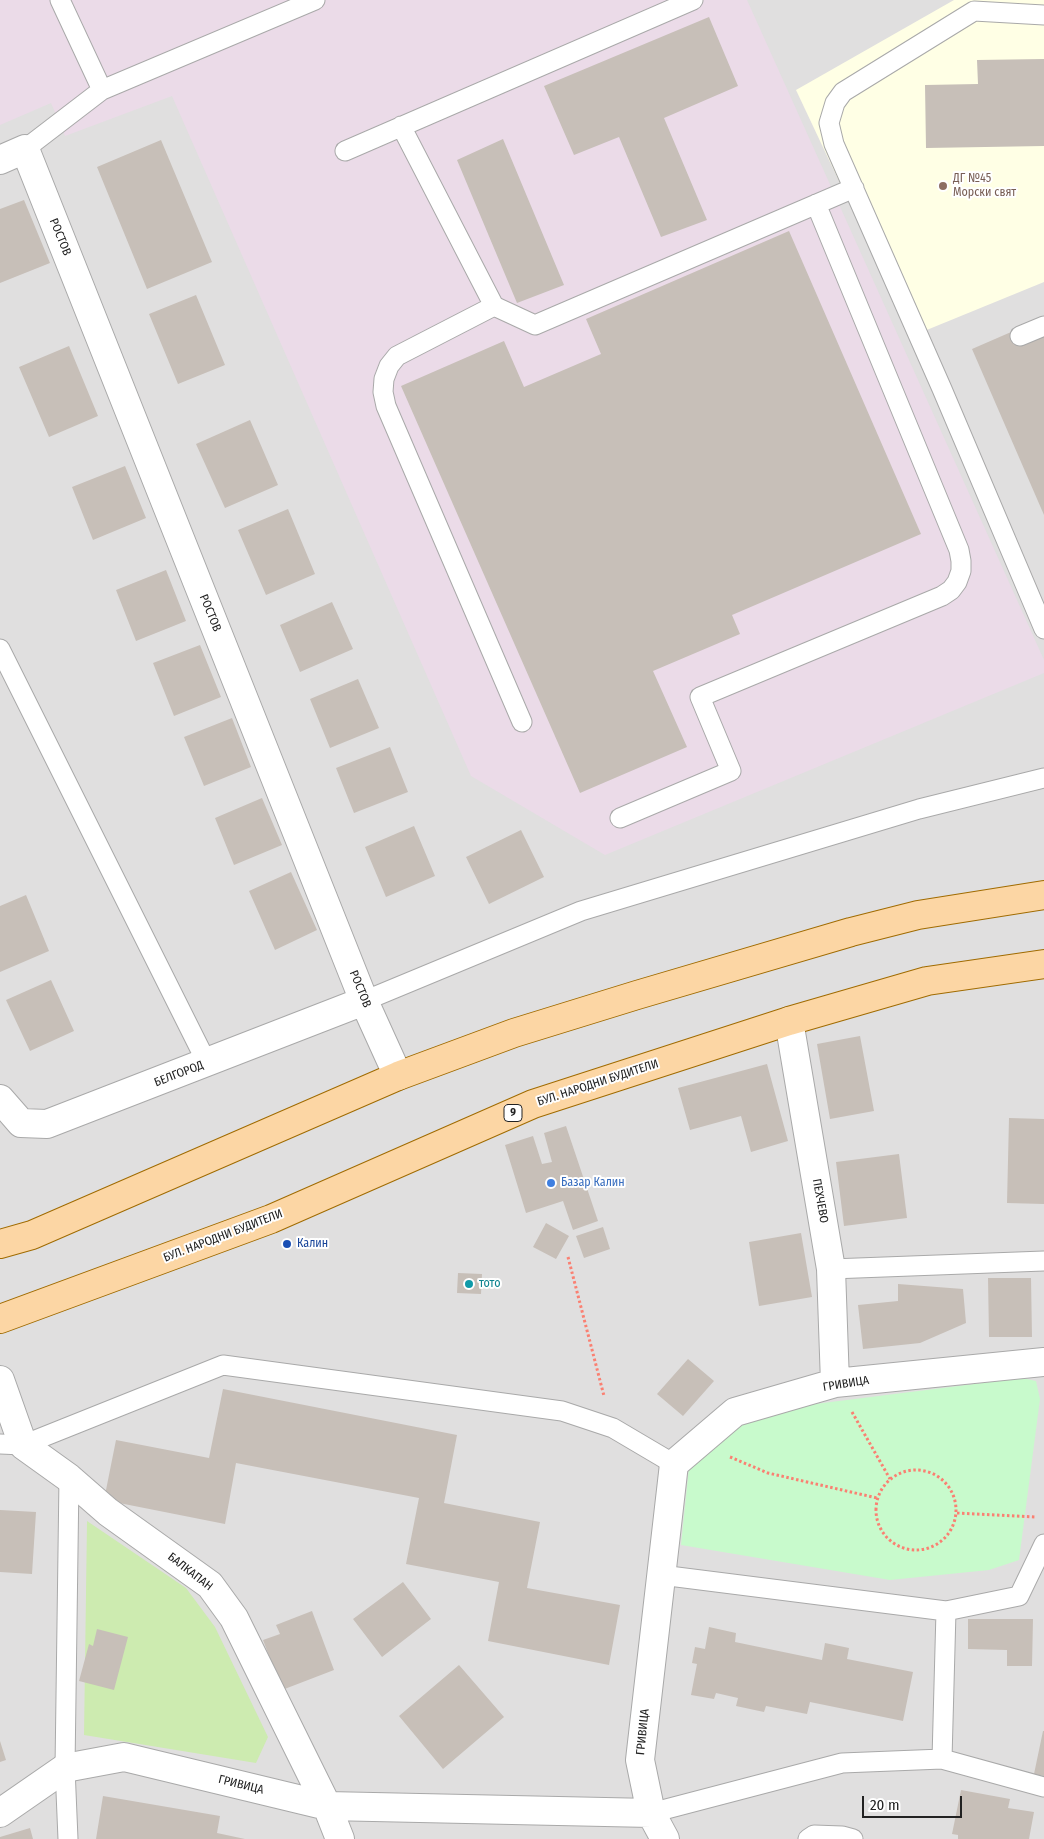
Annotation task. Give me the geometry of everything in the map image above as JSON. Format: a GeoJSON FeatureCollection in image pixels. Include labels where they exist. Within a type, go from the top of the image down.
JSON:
{"type":"FeatureCollection","features":[{"type":"Feature","properties":{"kind":"main road"},"geometry":{"type":"LineString","coordinates":[[0,1244],[32,1235],[398,1076],[514,1033],[814,942],[918,915],[1044,895]]}},
{"type":"Feature","properties":{"kind":"main road","name":"БУЛ. НАРОДНИ БУДИТЕЛИ"},"geometry":{"type":"LineString","coordinates":[[0,1319],[271,1219],[533,1104],[789,1021],[927,981],[1044,964]]}},
{"type":"Feature","properties":{"kind":"street"},"geometry":{"type":"LineString","coordinates":[[0,160],[25,149]]}},
{"type":"Feature","properties":{"kind":"street","name":"РОСТОВ"},"geometry":{"type":"LineString","coordinates":[[25,149],[364,1001],[398,1076]]}},
{"type":"Feature","properties":{"kind":"street","name":"БЕЛГОРОД"},"geometry":{"type":"LineString","coordinates":[[0,1099],[21,1123],[48,1124],[364,1001]]}},
{"type":"Feature","properties":{"kind":"street","name":"ПЕХЧЕВО"},"geometry":{"type":"LineString","coordinates":[[789,1021],[831,1269],[836,1383]]}},
{"type":"Feature","properties":{"kind":"street","name":"ГРИВИЦА"},"geometry":{"type":"LineString","coordinates":[[0,1813],[65,1768],[124,1757],[327,1806],[651,1813],[640,1760],[674,1464],[735,1412],[836,1383],[1044,1362]]}},
{"type":"Feature","properties":{"kind":"street"},"geometry":{"type":"LineString","coordinates":[[0,1380],[11,1444]]}},
{"type":"Feature","properties":{"kind":"street","name":"БАЛКАПАН"},"geometry":{"type":"LineString","coordinates":[[11,1444],[69,1478],[108,1512],[210,1585],[234,1618],[327,1806],[340,1839]]}},
{"type":"Feature","properties":{"kind":"street"},"geometry":{"type":"LineString","coordinates":[[651,1813],[665,1839]]}},
{"type":"Feature","properties":{"kind":"lane"},"geometry":{"type":"LineString","coordinates":[[60,0],[102,90]]}},
{"type":"Feature","properties":{"kind":"lane"},"geometry":{"type":"LineString","coordinates":[[25,149],[102,90],[314,0]]}},
{"type":"Feature","properties":{"kind":"lane"},"geometry":{"type":"LineString","coordinates":[[345,151],[693,0]]}},
{"type":"Feature","properties":{"kind":"lane"},"geometry":{"type":"LineString","coordinates":[[1044,15],[974,12],[843,92],[835,103],[829,122],[834,144],[942,389],[1044,629]]}},
{"type":"Feature","properties":{"kind":"lane"},"geometry":{"type":"LineString","coordinates":[[401,126],[494,306],[535,325],[854,188]]}},
{"type":"Feature","properties":{"kind":"lane"},"geometry":{"type":"LineString","coordinates":[[620,818],[731,771],[700,697],[942,596],[957,582],[961,571],[962,561],[959,550],[816,204]]}},
{"type":"Feature","properties":{"kind":"lane"},"geometry":{"type":"LineString","coordinates":[[494,306],[397,356],[389,366],[384,379],[383,392],[386,406],[522,722]]}},
{"type":"Feature","properties":{"kind":"lane"},"geometry":{"type":"LineString","coordinates":[[1020,336],[1044,326]]}},
{"type":"Feature","properties":{"kind":"lane"},"geometry":{"type":"LineString","coordinates":[[0,649],[207,1063]]}},
{"type":"Feature","properties":{"kind":"lane"},"geometry":{"type":"LineString","coordinates":[[364,1001],[582,911],[919,809],[1044,778]]}},
{"type":"Feature","properties":{"kind":"lane"},"geometry":{"type":"LineString","coordinates":[[831,1269],[1044,1261]]}},
{"type":"Feature","properties":{"kind":"lane"},"geometry":{"type":"LineString","coordinates":[[11,1444],[223,1366],[562,1411],[613,1428],[674,1464]]}},
{"type":"Feature","properties":{"kind":"lane"},"geometry":{"type":"LineString","coordinates":[[68,1839],[65,1768],[69,1478]]}},
{"type":"Feature","properties":{"kind":"lane"},"geometry":{"type":"LineString","coordinates":[[661,1575],[946,1611],[1019,1596],[1044,1544]]}},
{"type":"Feature","properties":{"kind":"lane"},"geometry":{"type":"LineString","coordinates":[[942,1759],[946,1611]]}},
{"type":"Feature","properties":{"kind":"lane"},"geometry":{"type":"LineString","coordinates":[[651,1813],[842,1763],[942,1759],[1044,1787]]}},
{"type":"Feature","properties":{"kind":"lane"},"geometry":{"type":"LineString","coordinates":[[808,1839],[814,1835],[842,1836],[853,1839]]}},
{"type":"Feature","properties":{"kind":"path"},"geometry":{"type":"LineString","coordinates":[[568,1257],[613,1428]]}},
{"type":"Feature","properties":{"kind":"path"},"geometry":{"type":"LineString","coordinates":[[836,1383],[890,1479]]}},
{"type":"Feature","properties":{"kind":"path"},"geometry":{"type":"LineString","coordinates":[[697,1444],[768,1473],[877,1498]]}},
{"type":"Feature","properties":{"kind":"path"},"geometry":{"type":"LineString","coordinates":[[914,1469],[928,1471],[940,1477],[950,1487],[955,1499],[957,1513],[953,1526],[946,1537],[935,1546],[922,1550],[909,1549],[896,1544],[886,1536],[878,1524],[877,1498],[882,1488],[890,1479],[901,1472],[914,1469]]}},
{"type":"Feature","properties":{"kind":"path"},"geometry":{"type":"LineString","coordinates":[[957,1513],[1044,1517]]}},
{"type":"Feature","properties":{"kind":"shaded area"},"geometry":{"type":"Polygon","coordinates":[[[0,0],[1044,0],[1044,1839],[0,1839],[0,0]]]}},
{"type":"Feature","properties":{"kind":"shaded area"},"geometry":{"type":"Polygon","coordinates":[[[0,0],[747,0],[1044,660],[1044,673],[605,855],[471,776],[172,96],[65,136],[51,103],[0,125],[0,0]]]}},
{"type":"Feature","properties":{"kind":"shaded area","name":"ДГ №45 Морски свят"},"geometry":{"type":"Polygon","coordinates":[[[954,0],[1044,0],[1044,282],[912,336],[796,90],[954,0]]]}},
{"type":"Feature","properties":{"kind":"green space"},"geometry":{"type":"Polygon","coordinates":[[[1022,1378],[1036,1381],[1040,1399],[1019,1560],[989,1570],[890,1580],[681,1545],[689,1467],[740,1426],[783,1408],[1022,1378]]]}},
{"type":"Feature","properties":{"kind":"green space"},"geometry":{"type":"Polygon","coordinates":[[[87,1521],[186,1588],[215,1627],[268,1737],[256,1763],[84,1735],[87,1521]]]}},
{"type":"Feature","properties":{"kind":"building"},"geometry":{"type":"Polygon","coordinates":[[[709,17],[738,86],[664,118],[707,220],[661,237],[619,137],[574,155],[544,86],[709,17]]]}},
{"type":"Feature","properties":{"kind":"building"},"geometry":{"type":"Polygon","coordinates":[[[1044,59],[1044,146],[926,148],[925,85],[978,84],[977,60],[1044,59]]]}},
{"type":"Feature","properties":{"kind":"building"},"geometry":{"type":"Polygon","coordinates":[[[503,139],[564,285],[517,303],[457,160],[503,139]]]}},
{"type":"Feature","properties":{"kind":"building"},"geometry":{"type":"Polygon","coordinates":[[[161,140],[212,262],[147,289],[97,167],[161,140]]]}},
{"type":"Feature","properties":{"kind":"building"},"geometry":{"type":"Polygon","coordinates":[[[24,200],[50,263],[0,283],[0,209],[24,200]]]}},
{"type":"Feature","properties":{"kind":"building"},"geometry":{"type":"Polygon","coordinates":[[[789,231],[921,534],[732,615],[740,634],[653,671],[687,747],[580,793],[401,386],[504,341],[524,387],[601,354],[586,319],[789,231]]]}},
{"type":"Feature","properties":{"kind":"building"},"geometry":{"type":"Polygon","coordinates":[[[196,295],[225,365],[178,384],[149,314],[196,295]]]}},
{"type":"Feature","properties":{"kind":"building"},"geometry":{"type":"Polygon","coordinates":[[[1018,329],[1024,345],[1044,336],[1044,515],[972,349],[1018,329]]]}},
{"type":"Feature","properties":{"kind":"building"},"geometry":{"type":"Polygon","coordinates":[[[69,346],[98,416],[49,437],[19,367],[69,346]]]}},
{"type":"Feature","properties":{"kind":"building"},"geometry":{"type":"Polygon","coordinates":[[[250,420],[278,485],[225,508],[196,444],[250,420]]]}},
{"type":"Feature","properties":{"kind":"building"},"geometry":{"type":"Polygon","coordinates":[[[125,466],[146,518],[93,540],[72,487],[125,466]]]}},
{"type":"Feature","properties":{"kind":"building"},"geometry":{"type":"Polygon","coordinates":[[[288,509],[315,574],[266,595],[238,530],[288,509]]]}},
{"type":"Feature","properties":{"kind":"building"},"geometry":{"type":"Polygon","coordinates":[[[166,570],[186,621],[136,641],[116,590],[166,570]]]}},
{"type":"Feature","properties":{"kind":"building"},"geometry":{"type":"Polygon","coordinates":[[[332,602],[353,649],[300,672],[280,625],[332,602]]]}},
{"type":"Feature","properties":{"kind":"building"},"geometry":{"type":"Polygon","coordinates":[[[200,645],[221,697],[174,716],[153,663],[200,645]]]}},
{"type":"Feature","properties":{"kind":"building"},"geometry":{"type":"Polygon","coordinates":[[[358,679],[379,728],[330,748],[310,699],[358,679]]]}},
{"type":"Feature","properties":{"kind":"building"},"geometry":{"type":"Polygon","coordinates":[[[232,718],[251,767],[204,786],[184,737],[232,718]]]}},
{"type":"Feature","properties":{"kind":"building"},"geometry":{"type":"Polygon","coordinates":[[[390,747],[408,792],[354,813],[336,768],[390,747]]]}},
{"type":"Feature","properties":{"kind":"building"},"geometry":{"type":"Polygon","coordinates":[[[262,798],[282,845],[234,865],[215,818],[262,798]]]}},
{"type":"Feature","properties":{"kind":"building"},"geometry":{"type":"Polygon","coordinates":[[[414,826],[435,876],[386,897],[365,847],[414,826]]]}},
{"type":"Feature","properties":{"kind":"building"},"geometry":{"type":"Polygon","coordinates":[[[521,830],[544,877],[489,904],[466,857],[521,830]]]}},
{"type":"Feature","properties":{"kind":"building"},"geometry":{"type":"Polygon","coordinates":[[[291,872],[317,930],[275,950],[249,891],[291,872]]]}},
{"type":"Feature","properties":{"kind":"building"},"geometry":{"type":"Polygon","coordinates":[[[26,895],[49,951],[0,972],[0,906],[26,895]]]}},
{"type":"Feature","properties":{"kind":"building"},"geometry":{"type":"Polygon","coordinates":[[[51,980],[74,1031],[30,1051],[6,1000],[51,980]]]}},
{"type":"Feature","properties":{"kind":"building"},"geometry":{"type":"Polygon","coordinates":[[[860,1036],[874,1111],[830,1119],[817,1044],[860,1036]]]}},
{"type":"Feature","properties":{"kind":"building"},"geometry":{"type":"Polygon","coordinates":[[[767,1064],[788,1141],[751,1152],[741,1116],[690,1130],[678,1088],[767,1064]]]}},
{"type":"Feature","properties":{"kind":"building"},"geometry":{"type":"Polygon","coordinates":[[[1009,1118],[1044,1119],[1044,1204],[1007,1203],[1009,1118]]]}},
{"type":"Feature","properties":{"kind":"building","name":"Базар Калин"},"geometry":{"type":"Polygon","coordinates":[[[566,1126],[598,1221],[573,1230],[563,1201],[526,1213],[505,1145],[533,1136],[542,1164],[552,1162],[544,1133],[566,1126]]]}},
{"type":"Feature","properties":{"kind":"building"},"geometry":{"type":"Polygon","coordinates":[[[899,1154],[907,1218],[844,1226],[836,1162],[899,1154]]]}},
{"type":"Feature","properties":{"kind":"building"},"geometry":{"type":"Polygon","coordinates":[[[546,1223],[569,1236],[556,1259],[533,1247],[546,1223]]]}},
{"type":"Feature","properties":{"kind":"building"},"geometry":{"type":"Polygon","coordinates":[[[603,1227],[610,1249],[584,1258],[576,1236],[603,1227]]]}},
{"type":"Feature","properties":{"kind":"building"},"geometry":{"type":"Polygon","coordinates":[[[801,1233],[812,1297],[759,1306],[749,1242],[801,1233]]]}},
{"type":"Feature","properties":{"kind":"building","name":"тото"},"geometry":{"type":"Polygon","coordinates":[[[458,1273],[482,1274],[481,1294],[457,1293],[458,1273]]]}},
{"type":"Feature","properties":{"kind":"building"},"geometry":{"type":"Polygon","coordinates":[[[988,1278],[1031,1278],[1032,1337],[989,1337],[988,1278]]]}},
{"type":"Feature","properties":{"kind":"building"},"geometry":{"type":"Polygon","coordinates":[[[898,1284],[963,1289],[966,1323],[920,1343],[863,1349],[858,1305],[898,1301],[898,1284]]]}},
{"type":"Feature","properties":{"kind":"building"},"geometry":{"type":"Polygon","coordinates":[[[688,1359],[714,1381],[683,1416],[657,1394],[688,1359]]]}},
{"type":"Feature","properties":{"kind":"building"},"geometry":{"type":"Polygon","coordinates":[[[223,1389],[457,1435],[444,1503],[540,1522],[527,1588],[620,1605],[609,1665],[488,1641],[499,1582],[406,1564],[419,1498],[236,1463],[225,1524],[104,1500],[116,1440],[209,1458],[223,1389]]]}},
{"type":"Feature","properties":{"kind":"building"},"geometry":{"type":"Polygon","coordinates":[[[0,1510],[36,1512],[32,1574],[0,1572],[0,1510]]]}},
{"type":"Feature","properties":{"kind":"building"},"geometry":{"type":"Polygon","coordinates":[[[403,1582],[431,1619],[382,1657],[353,1619],[403,1582]]]}},
{"type":"Feature","properties":{"kind":"building"},"geometry":{"type":"Polygon","coordinates":[[[312,1611],[334,1670],[282,1690],[263,1640],[280,1634],[276,1625],[312,1611]]]}},
{"type":"Feature","properties":{"kind":"building"},"geometry":{"type":"Polygon","coordinates":[[[968,1619],[1033,1619],[1032,1666],[1007,1666],[1007,1650],[968,1649],[968,1619]]]}},
{"type":"Feature","properties":{"kind":"building"},"geometry":{"type":"Polygon","coordinates":[[[709,1627],[736,1633],[735,1642],[822,1660],[825,1643],[849,1648],[847,1659],[913,1672],[903,1721],[810,1702],[807,1714],[766,1706],[764,1712],[736,1706],[738,1698],[716,1693],[714,1699],[691,1695],[697,1664],[692,1663],[695,1647],[705,1649],[709,1627]]]}},
{"type":"Feature","properties":{"kind":"building"},"geometry":{"type":"Polygon","coordinates":[[[97,1629],[128,1637],[114,1690],[79,1681],[89,1644],[93,1646],[97,1629]]]}},
{"type":"Feature","properties":{"kind":"building"},"geometry":{"type":"Polygon","coordinates":[[[459,1665],[504,1717],[443,1769],[399,1716],[459,1665]]]}},
{"type":"Feature","properties":{"kind":"building"},"geometry":{"type":"Polygon","coordinates":[[[1044,1731],[1044,1776],[1034,1774],[1044,1731]]]}},
{"type":"Feature","properties":{"kind":"building"},"geometry":{"type":"Polygon","coordinates":[[[0,1741],[6,1760],[0,1762],[0,1741]]]}},
{"type":"Feature","properties":{"kind":"building"},"geometry":{"type":"Polygon","coordinates":[[[961,1790],[1010,1799],[1008,1808],[1034,1812],[1029,1839],[958,1839],[958,1835],[952,1834],[961,1790]]]}},
{"type":"Feature","properties":{"kind":"building"},"geometry":{"type":"Polygon","coordinates":[[[103,1796],[220,1816],[217,1833],[245,1839],[96,1839],[103,1796]]]}},
{"type":"Feature","properties":{"kind":"building"},"geometry":{"type":"Polygon","coordinates":[[[30,1828],[33,1839],[0,1839],[0,1837],[30,1828]]]}},
{"type":"Feature","properties":{"kind":"place","name":"ДГ №45 Морски свят"},"geometry":{"type":"Point","coordinates":[943,186]}},
{"type":"Feature","properties":{"kind":"place","name":"Базар Калин"},"geometry":{"type":"Point","coordinates":[551,1183]}},
{"type":"Feature","properties":{"kind":"place","name":"Калин"},"geometry":{"type":"Point","coordinates":[287,1244]}},
{"type":"Feature","properties":{"kind":"place","name":"тото"},"geometry":{"type":"Point","coordinates":[469,1284]}}]}
